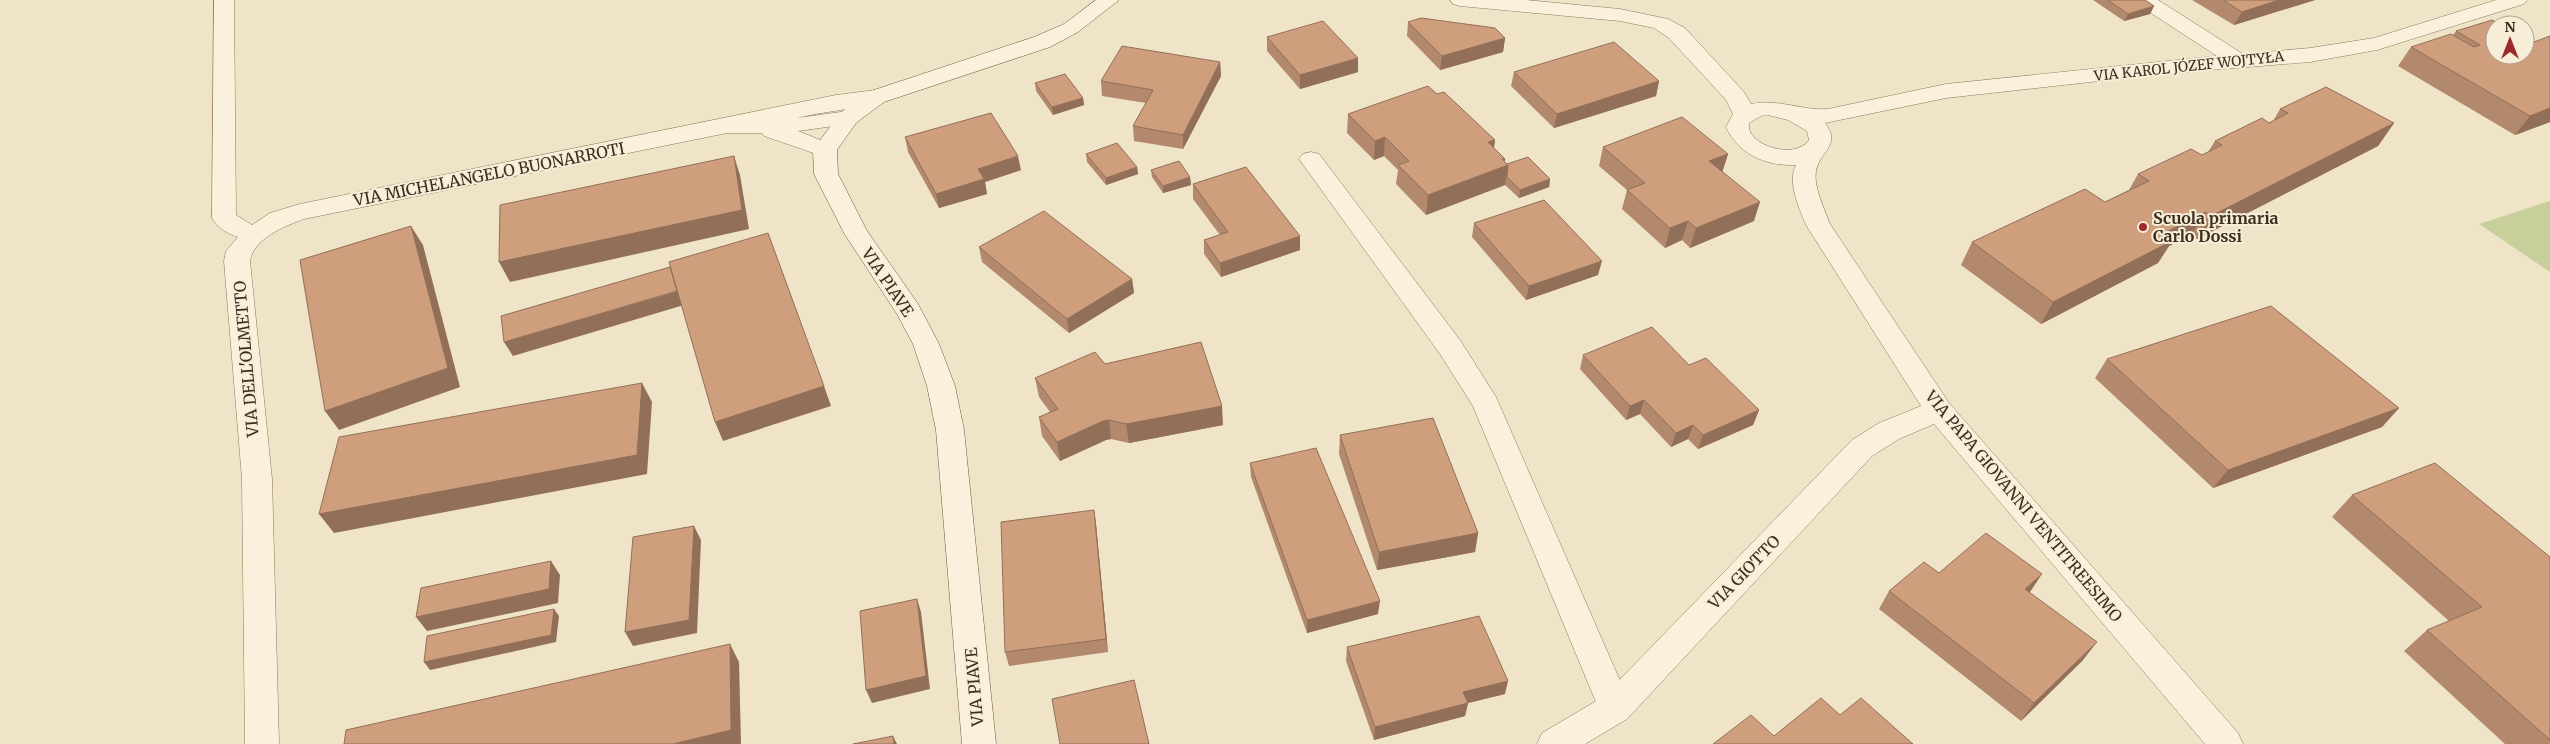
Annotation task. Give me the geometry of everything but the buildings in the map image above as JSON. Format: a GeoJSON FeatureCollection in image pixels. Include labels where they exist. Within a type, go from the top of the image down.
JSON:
{"type":"FeatureCollection","features":[{"type":"Feature","properties":{"kind":"street"},"geometry":{"type":"LineString","coordinates":[[224,0],[224,218],[239,229],[255,234]]}},
{"type":"Feature","properties":{"kind":"street"},"geometry":{"type":"LineString","coordinates":[[826,150],[848,118],[876,97],[1042,42],[1071,28],[1109,0]]}},
{"type":"Feature","properties":{"kind":"street"},"geometry":{"type":"LineString","coordinates":[[1460,0],[1620,15],[1661,23],[1678,34],[1741,105],[1737,127],[1744,142],[1754,149],[1778,157],[1800,157],[1817,142],[1810,122],[1793,113]]}},
{"type":"Feature","properties":{"kind":"street"},"geometry":{"type":"LineString","coordinates":[[2144,0],[2238,60]]}},
{"type":"Feature","properties":{"kind":"street","name":"VIA KAROL JÓZEF WOJTYŁA"},"geometry":{"type":"LineString","coordinates":[[1817,142],[1823,128],[1856,112],[1884,103],[1946,91],[2238,60],[2310,55],[2377,44],[2517,0]]}},
{"type":"Feature","properties":{"kind":"street","name":"VIA MICHELANGELO BUONARROTI"},"geometry":{"type":"LineString","coordinates":[[255,234],[280,219],[300,212],[727,126],[836,102],[876,97]]}},
{"type":"Feature","properties":{"kind":"street","name":"VIA KAROL JÓZEF WOJTYŁA"},"geometry":{"type":"LineString","coordinates":[[1741,105],[1768,108],[1810,117],[1856,112]]}},
{"type":"Feature","properties":{"kind":"street","name":"VIA MICHELANGELO BUONARROTI"},"geometry":{"type":"LineString","coordinates":[[727,126],[759,128],[848,118]]}},
{"type":"Feature","properties":{"kind":"street","name":"VIA MICHELANGELO BUONARROTI"},"geometry":{"type":"LineString","coordinates":[[759,128],[806,141],[826,150]]}},
{"type":"Feature","properties":{"kind":"street","name":"VIA PAPA GIOVANNI VENTITREESIMO"},"geometry":{"type":"LineString","coordinates":[[1817,142],[1804,172],[1809,202],[1818,225],[1939,410],[2226,744]]}},
{"type":"Feature","properties":{"kind":"street","name":"VIA PIAVE"},"geometry":{"type":"LineString","coordinates":[[826,150],[826,174],[856,234],[909,311],[926,344],[941,386],[950,430],[979,744]]}},
{"type":"Feature","properties":{"kind":"street","name":"VIA PAPA GIOVANNI VENTITREESIMO"},"geometry":{"type":"LineString","coordinates":[[1778,157],[1809,202]]}},
{"type":"Feature","properties":{"kind":"street"},"geometry":{"type":"LineString","coordinates":[[1310,159],[1450,347],[1486,404],[1615,708]]}},
{"type":"Feature","properties":{"kind":"street","name":"VIA DELL'OLMETTO"},"geometry":{"type":"LineString","coordinates":[[255,234],[239,251],[237,260],[257,479],[262,744]]}},
{"type":"Feature","properties":{"kind":"street","name":"VIA GIOTTO"},"geometry":{"type":"LineString","coordinates":[[1554,744],[1615,708],[1862,448],[1889,431],[1939,410]]}},
{"type":"Feature","properties":{"kind":"green space"},"geometry":{"type":"Polygon","coordinates":[[[2550,201],[2550,272],[2479,224],[2550,201]]]}},
{"type":"Feature","properties":{"kind":"place","name":"Scuola primaria Carlo Dossi"},"geometry":{"type":"Point","coordinates":[2143,227]}}]}
